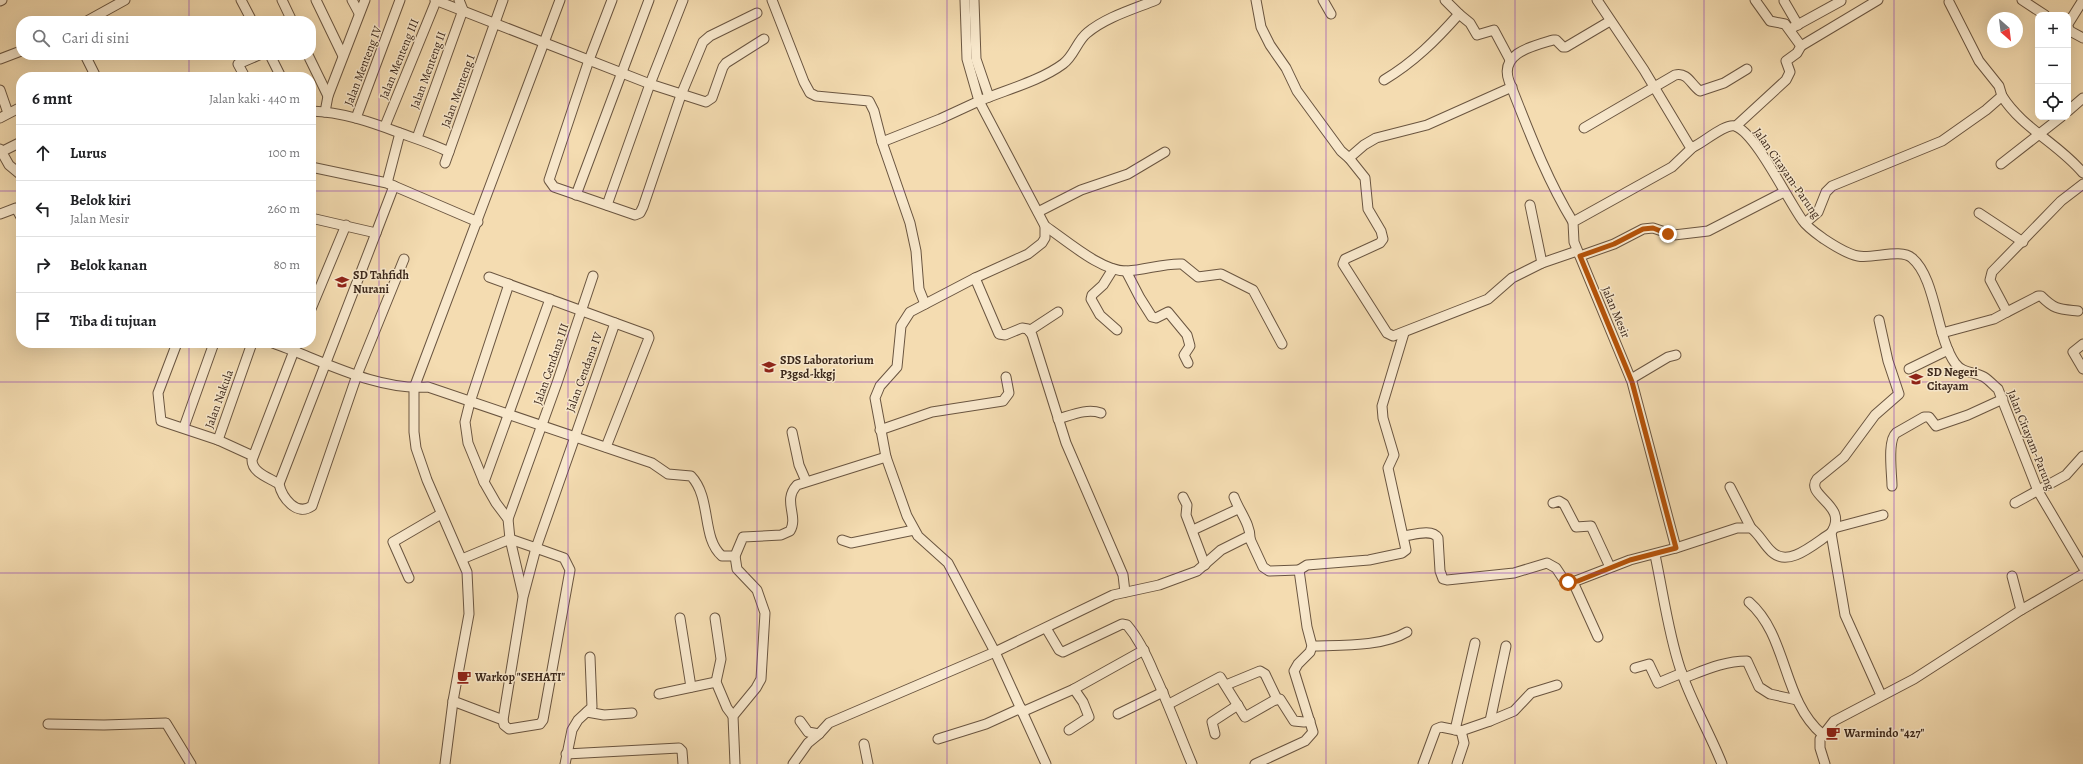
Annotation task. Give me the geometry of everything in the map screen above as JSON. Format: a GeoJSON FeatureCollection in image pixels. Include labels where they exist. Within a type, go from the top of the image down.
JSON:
{"type":"FeatureCollection","features":[{"type":"Feature","properties":{"kind":"street"},"geometry":{"type":"LineString","coordinates":[[96,16],[124,0]]}},
{"type":"Feature","properties":{"kind":"street"},"geometry":{"type":"LineString","coordinates":[[241,0],[249,16]]}},
{"type":"Feature","properties":{"kind":"street"},"geometry":{"type":"LineString","coordinates":[[282,0],[290,16]]}},
{"type":"Feature","properties":{"kind":"street"},"geometry":{"type":"LineString","coordinates":[[316,0],[343,56]]}},
{"type":"Feature","properties":{"kind":"street"},"geometry":{"type":"LineString","coordinates":[[352,0],[359,13]]}},
{"type":"Feature","properties":{"kind":"street"},"geometry":{"type":"LineString","coordinates":[[325,112],[328,96],[365,0]]}},
{"type":"Feature","properties":{"kind":"street","name":"Jalan Menteng IV"},"geometry":{"type":"LineString","coordinates":[[356,118],[400,0]]}},
{"type":"Feature","properties":{"kind":"street"},"geometry":{"type":"LineString","coordinates":[[435,0],[463,10],[494,26],[544,43],[650,84],[706,102],[710,102],[726,63],[764,40]]}},
{"type":"Feature","properties":{"kind":"street","name":"Jalan Menteng III"},"geometry":{"type":"LineString","coordinates":[[385,126],[435,0]]}},
{"type":"Feature","properties":{"kind":"street"},"geometry":{"type":"LineString","coordinates":[[459,0],[463,10]]}},
{"type":"Feature","properties":{"kind":"street","name":"Jalan Menteng I"},"geometry":{"type":"LineString","coordinates":[[445,163],[503,0]]}},
{"type":"Feature","properties":{"kind":"street"},"geometry":{"type":"LineString","coordinates":[[445,764],[451,712],[469,614],[467,572],[440,514],[420,463],[414,432],[414,388],[478,222],[560,0]]}},
{"type":"Feature","properties":{"kind":"street"},"geometry":{"type":"LineString","coordinates":[[612,0],[589,60],[549,180],[554,187],[634,216],[640,213],[682,95],[703,42],[710,36],[757,13]]}},
{"type":"Feature","properties":{"kind":"street"},"geometry":{"type":"LineString","coordinates":[[576,195],[649,0]]}},
{"type":"Feature","properties":{"kind":"street"},"geometry":{"type":"LineString","coordinates":[[607,205],[650,84],[683,0]]}},
{"type":"Feature","properties":{"kind":"street"},"geometry":{"type":"LineString","coordinates":[[772,0],[804,82],[810,93],[816,96],[868,101],[874,111],[882,142],[910,223],[916,251],[919,290],[925,304]]}},
{"type":"Feature","properties":{"kind":"street"},"geometry":{"type":"LineString","coordinates":[[965,0],[967,59],[979,101],[1045,226],[1045,238],[1036,249],[975,278],[910,312],[902,326],[897,367],[876,392],[875,405],[886,457],[907,516],[914,530],[924,542],[948,563],[995,652],[1046,764]]}},
{"type":"Feature","properties":{"kind":"street"},"geometry":{"type":"LineString","coordinates":[[974,0],[976,59],[989,97]]}},
{"type":"Feature","properties":{"kind":"street"},"geometry":{"type":"LineString","coordinates":[[882,142],[940,119],[1049,72],[1063,64],[1072,55],[1081,39],[1090,31],[1104,22],[1142,3],[1156,0]]}},
{"type":"Feature","properties":{"kind":"street"},"geometry":{"type":"LineString","coordinates":[[1256,0],[1261,27],[1286,68],[1297,91],[1341,151],[1350,158],[1365,178],[1368,209],[1383,239],[1380,243],[1345,259],[1343,264],[1387,333],[1393,336],[1488,299],[1512,278],[1542,263],[1614,244],[1643,229],[1653,228],[1674,235],[1708,231],[1784,192]]}},
{"type":"Feature","properties":{"kind":"street"},"geometry":{"type":"LineString","coordinates":[[1323,0],[1331,14]]}},
{"type":"Feature","properties":{"kind":"street"},"geometry":{"type":"LineString","coordinates":[[1445,0],[1470,23],[1477,35],[1494,30],[1510,60]]}},
{"type":"Feature","properties":{"kind":"street"},"geometry":{"type":"LineString","coordinates":[[1597,0],[1655,88],[1686,142],[1693,147],[1672,167],[1573,222],[1558,198],[1540,158],[1506,73],[1506,67],[1510,60],[1518,52],[1553,40],[1556,40],[1563,47],[1566,47],[1610,21]]}},
{"type":"Feature","properties":{"kind":"street"},"geometry":{"type":"LineString","coordinates":[[1755,0],[1770,21],[1794,27]]}},
{"type":"Feature","properties":{"kind":"street"},"geometry":{"type":"LineString","coordinates":[[1794,27],[1825,4],[1841,0]]}},
{"type":"Feature","properties":{"kind":"street"},"geometry":{"type":"LineString","coordinates":[[1736,126],[1786,80],[1790,72],[1786,61],[1800,50],[1801,46],[1878,0]]}},
{"type":"Feature","properties":{"kind":"street"},"geometry":{"type":"LineString","coordinates":[[2022,0],[2040,12]]}},
{"type":"Feature","properties":{"kind":"street"},"geometry":{"type":"LineString","coordinates":[[1784,1],[1801,46]]}},
{"type":"Feature","properties":{"kind":"street"},"geometry":{"type":"LineString","coordinates":[[2071,18],[2080,1]]}},
{"type":"Feature","properties":{"kind":"street"},"geometry":{"type":"LineString","coordinates":[[1948,2],[1979,61],[2002,90],[2002,96],[2018,116],[2060,149],[2083,173]]}},
{"type":"Feature","properties":{"kind":"street","name":"Jalan Menteng II"},"geometry":{"type":"LineString","coordinates":[[417,138],[463,10]]}},
{"type":"Feature","properties":{"kind":"street"},"geometry":{"type":"LineString","coordinates":[[1384,80],[1418,57],[1441,36],[1459,14]]}},
{"type":"Feature","properties":{"kind":"street"},"geometry":{"type":"LineString","coordinates":[[2071,30],[2083,38]]}},
{"type":"Feature","properties":{"kind":"street"},"geometry":{"type":"LineString","coordinates":[[0,59],[16,53]]}},
{"type":"Feature","properties":{"kind":"street"},"geometry":{"type":"LineString","coordinates":[[88,60],[93,72]]}},
{"type":"Feature","properties":{"kind":"street"},"geometry":{"type":"LineString","coordinates":[[242,72],[238,64],[247,60]]}},
{"type":"Feature","properties":{"kind":"street"},"geometry":{"type":"LineString","coordinates":[[272,60],[278,72]]}},
{"type":"Feature","properties":{"kind":"street"},"geometry":{"type":"LineString","coordinates":[[310,60],[328,96]]}},
{"type":"Feature","properties":{"kind":"street"},"geometry":{"type":"LineString","coordinates":[[1584,128],[1679,74],[1688,77],[1700,91],[1724,83],[1747,69]]}},
{"type":"Feature","properties":{"kind":"street"},"geometry":{"type":"LineString","coordinates":[[1350,158],[1364,145],[1376,138],[1427,125],[1512,87]]}},
{"type":"Feature","properties":{"kind":"street"},"geometry":{"type":"LineString","coordinates":[[0,90],[8,113]]}},
{"type":"Feature","properties":{"kind":"street"},"geometry":{"type":"LineString","coordinates":[[1804,223],[1818,212],[1826,192],[1832,186],[1942,141],[1986,110],[2002,96]]}},
{"type":"Feature","properties":{"kind":"street"},"geometry":{"type":"LineString","coordinates":[[2071,108],[2083,98]]}},
{"type":"Feature","properties":{"kind":"street"},"geometry":{"type":"LineString","coordinates":[[0,118],[16,109]]}},
{"type":"Feature","properties":{"kind":"street"},"geometry":{"type":"LineString","coordinates":[[316,111],[356,118],[385,126],[449,152]]}},
{"type":"Feature","properties":{"kind":"street"},"geometry":{"type":"LineString","coordinates":[[2001,164],[2057,120]]}},
{"type":"Feature","properties":{"kind":"street","name":"Jalan Citayam-Parung"},"geometry":{"type":"LineString","coordinates":[[1693,147],[1726,126],[1736,126],[1743,131],[1757,149],[1804,223],[1835,246],[1857,256],[1901,254],[1913,258],[1924,275],[1929,288],[1948,350],[1962,371],[1984,377],[1998,389],[2038,491],[2083,567]]}},
{"type":"Feature","properties":{"kind":"street"},"geometry":{"type":"LineString","coordinates":[[400,133],[390,184],[376,233],[279,484],[283,496],[294,506],[305,509],[312,506],[357,375],[404,259]]}},
{"type":"Feature","properties":{"kind":"street"},"geometry":{"type":"LineString","coordinates":[[16,144],[0,150],[9,165],[16,171]]}},
{"type":"Feature","properties":{"kind":"street"},"geometry":{"type":"LineString","coordinates":[[1038,212],[1081,190],[1128,174],[1165,152]]}},
{"type":"Feature","properties":{"kind":"street"},"geometry":{"type":"LineString","coordinates":[[316,168],[390,184],[478,222]]}},
{"type":"Feature","properties":{"kind":"street"},"geometry":{"type":"LineString","coordinates":[[2007,312],[1989,277],[1992,272],[2023,242],[2061,201],[2083,184]]}},
{"type":"Feature","properties":{"kind":"street"},"geometry":{"type":"LineString","coordinates":[[1530,205],[1542,263]]}},
{"type":"Feature","properties":{"kind":"street"},"geometry":{"type":"LineString","coordinates":[[0,214],[16,208]]}},
{"type":"Feature","properties":{"kind":"street"},"geometry":{"type":"LineString","coordinates":[[1979,213],[2023,242]]}},
{"type":"Feature","properties":{"kind":"street"},"geometry":{"type":"LineString","coordinates":[[316,220],[346,225],[376,233]]}},
{"type":"Feature","properties":{"kind":"street","name":"Jalan Mesir"},"geometry":{"type":"LineString","coordinates":[[1573,222],[1574,242],[1578,254],[1631,379],[1642,414],[1676,548]]}},
{"type":"Feature","properties":{"kind":"street"},"geometry":{"type":"LineString","coordinates":[[316,297],[346,225]]}},
{"type":"Feature","properties":{"kind":"street"},"geometry":{"type":"LineString","coordinates":[[1045,226],[1073,245],[1114,269],[1126,271],[1182,264],[1198,277],[1214,274],[1226,276],[1246,286],[1256,294],[1282,344]]}},
{"type":"Feature","properties":{"kind":"street"},"geometry":{"type":"LineString","coordinates":[[1114,269],[1103,285],[1092,295],[1091,299],[1100,315],[1117,330]]}},
{"type":"Feature","properties":{"kind":"street"},"geometry":{"type":"LineString","coordinates":[[1126,271],[1152,317],[1158,317],[1168,312],[1187,335],[1190,346],[1184,355],[1188,363]]}},
{"type":"Feature","properties":{"kind":"street"},"geometry":{"type":"LineString","coordinates":[[489,276],[646,333],[649,338],[606,448]]}},
{"type":"Feature","properties":{"kind":"street","name":"Jalan Cendana III"},"geometry":{"type":"LineString","coordinates":[[508,519],[542,426],[593,276]]}},
{"type":"Feature","properties":{"kind":"street"},"geometry":{"type":"LineString","coordinates":[[975,278],[999,334],[1005,335],[1022,328],[1029,331],[1058,419],[1088,495],[1123,574],[1125,592]]}},
{"type":"Feature","properties":{"kind":"street"},"geometry":{"type":"LineString","coordinates":[[509,284],[470,402],[465,422],[465,432],[484,482],[508,519],[510,539],[523,597]]}},
{"type":"Feature","properties":{"kind":"street"},"geometry":{"type":"LineString","coordinates":[[1942,333],[1994,319],[2038,296],[2042,296],[2053,308],[2058,310],[2078,311]]}},
{"type":"Feature","properties":{"kind":"street"},"geometry":{"type":"LineString","coordinates":[[484,482],[550,299]]}},
{"type":"Feature","properties":{"kind":"street"},"geometry":{"type":"LineString","coordinates":[[1029,331],[1058,312]]}},
{"type":"Feature","properties":{"kind":"street"},"geometry":{"type":"LineString","coordinates":[[1879,320],[1888,361],[1899,394],[1875,415],[1844,457],[1814,483],[1816,492],[1832,507],[1835,515],[1832,531],[1842,604],[1881,695]]}},
{"type":"Feature","properties":{"kind":"street","name":"Jalan Cendana IV"},"geometry":{"type":"LineString","coordinates":[[503,720],[523,597],[536,548],[615,323]]}},
{"type":"Feature","properties":{"kind":"street"},"geometry":{"type":"LineString","coordinates":[[1234,497],[1238,509],[1249,528],[1250,539],[1263,567],[1269,571],[1299,570],[1307,565],[1369,560],[1402,553],[1406,548],[1388,468],[1394,455],[1383,418],[1382,406],[1404,333]]}},
{"type":"Feature","properties":{"kind":"street"},"geometry":{"type":"LineString","coordinates":[[2083,344],[2072,352],[2083,369]]}},
{"type":"Feature","properties":{"kind":"street"},"geometry":{"type":"LineString","coordinates":[[175,348],[158,393],[161,421],[184,427],[253,456]]}},
{"type":"Feature","properties":{"kind":"street"},"geometry":{"type":"LineString","coordinates":[[184,427],[212,348]]}},
{"type":"Feature","properties":{"kind":"street","name":"Jalan Nakula"},"geometry":{"type":"LineString","coordinates":[[218,440],[250,348]]}},
{"type":"Feature","properties":{"kind":"street"},"geometry":{"type":"LineString","coordinates":[[279,484],[256,471],[252,464],[253,456],[295,348]]}},
{"type":"Feature","properties":{"kind":"street"},"geometry":{"type":"LineString","coordinates":[[297,348],[326,363],[357,375],[414,388],[428,387],[542,426],[575,434],[606,448],[652,463],[668,474],[691,476],[695,480],[706,505],[710,533],[715,550],[722,556],[735,556]]}},
{"type":"Feature","properties":{"kind":"street"},"geometry":{"type":"LineString","coordinates":[[1908,368],[1948,350]]}},
{"type":"Feature","properties":{"kind":"street"},"geometry":{"type":"LineString","coordinates":[[1631,379],[1668,357],[1676,355]]}},
{"type":"Feature","properties":{"kind":"street"},"geometry":{"type":"LineString","coordinates":[[880,430],[937,410],[1003,400],[1009,393],[1006,377]]}},
{"type":"Feature","properties":{"kind":"street"},"geometry":{"type":"LineString","coordinates":[[1892,486],[1891,445],[1893,436],[1924,417],[1929,417],[1936,426],[1968,415],[2003,399]]}},
{"type":"Feature","properties":{"kind":"street"},"geometry":{"type":"LineString","coordinates":[[1058,419],[1081,412],[1100,413]]}},
{"type":"Feature","properties":{"kind":"street"},"geometry":{"type":"LineString","coordinates":[[792,432],[800,465],[806,481]]}},
{"type":"Feature","properties":{"kind":"street"},"geometry":{"type":"LineString","coordinates":[[2015,503],[2066,475],[2083,456]]}},
{"type":"Feature","properties":{"kind":"street"},"geometry":{"type":"LineString","coordinates":[[733,716],[756,688],[761,679],[765,613],[757,590],[737,569],[735,556],[743,537],[782,535],[790,531],[793,522],[790,499],[791,493],[797,485],[886,457]]}},
{"type":"Feature","properties":{"kind":"street"},"geometry":{"type":"LineString","coordinates":[[1730,486],[1751,528],[1773,554],[1784,558],[1798,553],[1832,531],[1883,515]]}},
{"type":"Feature","properties":{"kind":"street"},"geometry":{"type":"LineString","coordinates":[[1183,497],[1187,505],[1186,515],[1193,530],[1205,565]]}},
{"type":"Feature","properties":{"kind":"street"},"geometry":{"type":"LineString","coordinates":[[1553,503],[1559,501],[1563,503],[1576,527],[1589,524],[1591,526],[1610,567]]}},
{"type":"Feature","properties":{"kind":"street"},"geometry":{"type":"LineString","coordinates":[[1193,530],[1238,509]]}},
{"type":"Feature","properties":{"kind":"street"},"geometry":{"type":"LineString","coordinates":[[409,578],[393,542],[440,514]]}},
{"type":"Feature","properties":{"kind":"street"},"geometry":{"type":"LineString","coordinates":[[1404,536],[1431,532],[1436,534],[1438,538],[1440,571],[1443,579],[1447,580],[1514,573],[1547,564],[1554,565],[1564,580],[1573,582],[1630,560],[1676,548],[1737,528],[1751,528]]}},
{"type":"Feature","properties":{"kind":"street"},"geometry":{"type":"LineString","coordinates":[[842,540],[851,543],[914,530]]}},
{"type":"Feature","properties":{"kind":"street"},"geometry":{"type":"LineString","coordinates":[[793,764],[808,743],[829,723],[995,652],[1106,598],[1125,592],[1159,585],[1198,571],[1221,550],[1242,538],[1247,537],[1250,539]]}},
{"type":"Feature","properties":{"kind":"street"},"geometry":{"type":"LineString","coordinates":[[453,701],[503,720],[504,725],[509,729],[540,724],[544,720],[570,570],[564,558],[510,539],[462,559]]}},
{"type":"Feature","properties":{"kind":"street"},"geometry":{"type":"LineString","coordinates":[[1655,554],[1670,632],[1683,676],[1698,716],[1722,764]]}},
{"type":"Feature","properties":{"kind":"street"},"geometry":{"type":"LineString","coordinates":[[1255,764],[1305,742],[1313,732],[1294,671],[1298,664],[1310,652],[1312,646],[1307,627],[1299,570]]}},
{"type":"Feature","properties":{"kind":"street"},"geometry":{"type":"LineString","coordinates":[[1825,764],[1819,743],[1822,734],[1834,721],[1914,679],[2021,610],[2083,574]]}},
{"type":"Feature","properties":{"kind":"street"},"geometry":{"type":"LineString","coordinates":[[2012,576],[2021,610]]}},
{"type":"Feature","properties":{"kind":"street"},"geometry":{"type":"LineString","coordinates":[[1573,582],[1598,637]]}},
{"type":"Feature","properties":{"kind":"street"},"geometry":{"type":"LineString","coordinates":[[1749,602],[1762,615],[1783,659],[1797,700],[1811,724],[1822,734]]}},
{"type":"Feature","properties":{"kind":"street"},"geometry":{"type":"LineString","coordinates":[[680,618],[691,687]]}},
{"type":"Feature","properties":{"kind":"street"},"geometry":{"type":"LineString","coordinates":[[715,618],[721,659],[716,682],[727,708],[733,716],[735,764]]}},
{"type":"Feature","properties":{"kind":"street"},"geometry":{"type":"LineString","coordinates":[[1046,628],[1059,650],[1063,652],[1122,624],[1126,625],[1133,632],[1144,650],[1169,704],[1192,764]]}},
{"type":"Feature","properties":{"kind":"street"},"geometry":{"type":"LineString","coordinates":[[1312,646],[1373,643],[1395,638],[1407,632]]}},
{"type":"Feature","properties":{"kind":"street"},"geometry":{"type":"LineString","coordinates":[[1457,764],[1464,743],[1458,730],[1475,643]]}},
{"type":"Feature","properties":{"kind":"street"},"geometry":{"type":"LineString","coordinates":[[1490,721],[1506,646]]}},
{"type":"Feature","properties":{"kind":"street"},"geometry":{"type":"LineString","coordinates":[[938,739],[986,724],[1074,689],[1144,650]]}},
{"type":"Feature","properties":{"kind":"street"},"geometry":{"type":"LineString","coordinates":[[565,764],[572,730],[578,720],[592,707],[590,658]]}},
{"type":"Feature","properties":{"kind":"street"},"geometry":{"type":"LineString","coordinates":[[1635,668],[1649,664],[1658,683],[1716,665],[1733,661],[1747,660],[1759,687],[1770,694],[1797,700]]}},
{"type":"Feature","properties":{"kind":"street"},"geometry":{"type":"LineString","coordinates":[[1226,685],[1260,671],[1264,674],[1277,699],[1283,702],[1296,722],[1310,721]]}},
{"type":"Feature","properties":{"kind":"street"},"geometry":{"type":"LineString","coordinates":[[1169,704],[1219,677],[1222,678],[1238,705],[1242,716],[1246,717],[1277,699]]}},
{"type":"Feature","properties":{"kind":"street"},"geometry":{"type":"LineString","coordinates":[[659,694],[716,682]]}},
{"type":"Feature","properties":{"kind":"street"},"geometry":{"type":"LineString","coordinates":[[1423,764],[1435,730],[1440,727],[1458,730],[1490,721],[1514,711],[1531,693],[1557,685]]}},
{"type":"Feature","properties":{"kind":"street"},"geometry":{"type":"LineString","coordinates":[[1069,730],[1089,717],[1083,702],[1074,689]]}},
{"type":"Feature","properties":{"kind":"street"},"geometry":{"type":"LineString","coordinates":[[1118,714],[1163,692]]}},
{"type":"Feature","properties":{"kind":"street"},"geometry":{"type":"LineString","coordinates":[[1215,734],[1212,722],[1238,705]]}},
{"type":"Feature","properties":{"kind":"street"},"geometry":{"type":"LineString","coordinates":[[587,712],[604,715],[632,713]]}},
{"type":"Feature","properties":{"kind":"street"},"geometry":{"type":"LineString","coordinates":[[800,721],[808,732],[819,734]]}},
{"type":"Feature","properties":{"kind":"street"},"geometry":{"type":"LineString","coordinates":[[48,724],[104,725],[166,723],[191,764]]}},
{"type":"Feature","properties":{"kind":"street"},"geometry":{"type":"LineString","coordinates":[[864,744],[868,764]]}},
{"type":"Feature","properties":{"kind":"street"},"geometry":{"type":"LineString","coordinates":[[566,754],[679,748],[682,751],[683,764]]}},
{"type":"Feature","properties":{"kind":"place","name":"SD Tahfidh Nurani"},"geometry":{"type":"Point","coordinates":[342,282]}},
{"type":"Feature","properties":{"kind":"place","name":"SDS Laboratorium P3gsd-kkgj"},"geometry":{"type":"Point","coordinates":[769,367]}},
{"type":"Feature","properties":{"kind":"place","name":"SD Negeri Citayam"},"geometry":{"type":"Point","coordinates":[1916,379]}},
{"type":"Feature","properties":{"kind":"place","name":"Warkop \"SEHATI\""},"geometry":{"type":"Point","coordinates":[464,677]}},
{"type":"Feature","properties":{"kind":"place","name":"Warmindo \"427\""},"geometry":{"type":"Point","coordinates":[1833,733]}},
{"type":"Feature","properties":{"kind":"route"},"geometry":{"type":"LineString","coordinates":[[1568,582],[1578,581],[1630,560],[1676,548],[1637,397],[1580,256],[1614,244],[1643,229],[1653,228],[1668,234]]}}]}
